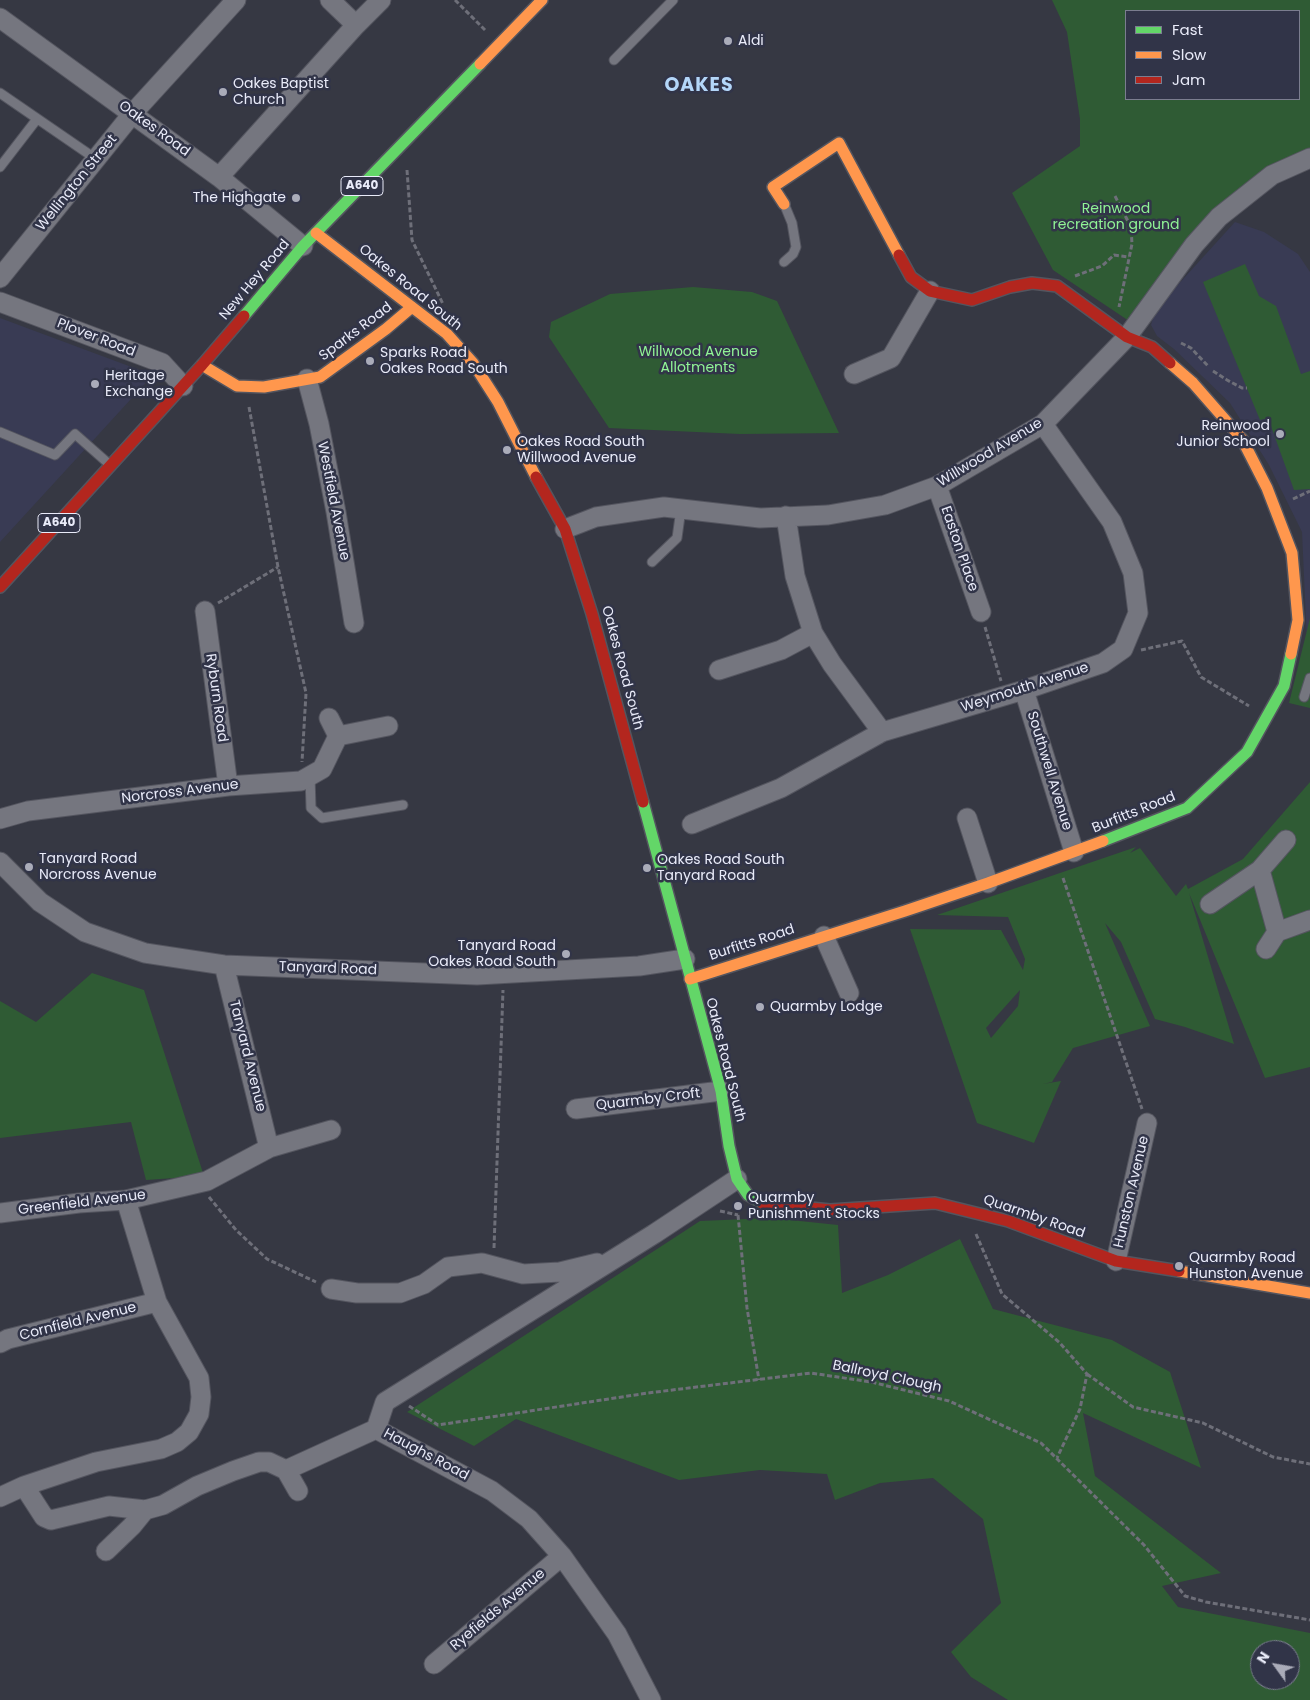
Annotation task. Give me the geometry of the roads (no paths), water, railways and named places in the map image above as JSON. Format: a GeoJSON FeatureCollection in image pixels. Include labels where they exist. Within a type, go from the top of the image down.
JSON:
{"type":"FeatureCollection","features":[{"type":"Feature","properties":{"kind":"main road","name":"New Hey Road"},"geometry":{"type":"LineString","coordinates":[[0,587],[184,386],[310,240],[542,0]]}},
{"type":"Feature","properties":{"kind":"main road"},"geometry":{"type":"LineString","coordinates":[[784,204],[773,187],[839,143],[911,277],[930,291]]}},
{"type":"Feature","properties":{"kind":"main road","name":"Oakes Road South"},"geometry":{"type":"LineString","coordinates":[[310,240],[354,263],[447,334],[473,363],[498,402],[522,452],[565,529],[592,614],[721,1091],[736,1179],[748,1195]]}},
{"type":"Feature","properties":{"kind":"main road","name":"Burfitts Road"},"geometry":{"type":"LineString","coordinates":[[690,979],[988,883],[1056,859],[1187,808],[1247,752],[1284,686],[1300,605],[1292,553],[1267,488],[1242,439],[1193,383],[1152,347],[1121,333],[1057,286],[1032,283],[1010,287],[972,300],[930,291]]}},
{"type":"Feature","properties":{"kind":"main road","name":"Sparks Road"},"geometry":{"type":"LineString","coordinates":[[202,365],[237,386],[264,387],[320,377],[386,329],[412,307]]}},
{"type":"Feature","properties":{"kind":"main road","name":"Quarmby Road"},"geometry":{"type":"LineString","coordinates":[[748,1195],[765,1204],[830,1210],[862,1206],[935,1203],[1008,1221],[1116,1261],[1310,1293]]}},
{"type":"Feature","properties":{"kind":"street","name":"Wellington Street"},"geometry":{"type":"LineString","coordinates":[[0,278],[133,113],[236,0]]}},
{"type":"Feature","properties":{"kind":"street"},"geometry":{"type":"LineString","coordinates":[[330,0],[356,25]]}},
{"type":"Feature","properties":{"kind":"street"},"geometry":{"type":"LineString","coordinates":[[219,176],[381,0]]}},
{"type":"Feature","properties":{"kind":"street","name":"Oakes Road"},"geometry":{"type":"LineString","coordinates":[[0,18],[310,240]]}},
{"type":"Feature","properties":{"kind":"street","name":"Willwood Avenue"},"geometry":{"type":"LineString","coordinates":[[565,529],[596,517],[664,507],[760,518],[828,515],[885,505],[937,486],[1043,424],[1219,217],[1272,175],[1310,158]]}},
{"type":"Feature","properties":{"kind":"street"},"geometry":{"type":"LineString","coordinates":[[854,374],[891,358],[930,291]]}},
{"type":"Feature","properties":{"kind":"street","name":"Plover Road"},"geometry":{"type":"LineString","coordinates":[[0,302],[162,363],[184,386]]}},
{"type":"Feature","properties":{"kind":"street","name":"Westfield Avenue"},"geometry":{"type":"LineString","coordinates":[[307,380],[319,424],[347,574],[354,623]]}},
{"type":"Feature","properties":{"kind":"street","name":"Weymouth Avenue"},"geometry":{"type":"LineString","coordinates":[[692,824],[781,788],[882,732],[1005,696],[1103,663],[1123,649],[1138,613],[1133,573],[1112,522],[1043,424]]}},
{"type":"Feature","properties":{"kind":"street","name":"Easton Place"},"geometry":{"type":"LineString","coordinates":[[937,486],[981,612]]}},
{"type":"Feature","properties":{"kind":"street"},"geometry":{"type":"LineString","coordinates":[[786,516],[795,576],[813,633],[832,664],[882,732]]}},
{"type":"Feature","properties":{"kind":"street","name":"Ryburn Road"},"geometry":{"type":"LineString","coordinates":[[205,611],[228,786]]}},
{"type":"Feature","properties":{"kind":"street"},"geometry":{"type":"LineString","coordinates":[[719,670],[780,650],[813,633]]}},
{"type":"Feature","properties":{"kind":"street","name":"Southwell Avenue"},"geometry":{"type":"LineString","coordinates":[[1024,690],[1074,852]]}},
{"type":"Feature","properties":{"kind":"street"},"geometry":{"type":"LineString","coordinates":[[328,718],[338,736]]}},
{"type":"Feature","properties":{"kind":"street"},"geometry":{"type":"LineString","coordinates":[[338,736],[388,726]]}},
{"type":"Feature","properties":{"kind":"street"},"geometry":{"type":"LineString","coordinates":[[305,778],[322,769],[338,736]]}},
{"type":"Feature","properties":{"kind":"street","name":"Norcross Avenue"},"geometry":{"type":"LineString","coordinates":[[0,819],[28,811],[305,778]]}},
{"type":"Feature","properties":{"kind":"street"},"geometry":{"type":"LineString","coordinates":[[967,818],[988,883]]}},
{"type":"Feature","properties":{"kind":"street"},"geometry":{"type":"LineString","coordinates":[[1210,904],[1260,870],[1286,840]]}},
{"type":"Feature","properties":{"kind":"street","name":"Tanyard Road"},"geometry":{"type":"LineString","coordinates":[[0,862],[40,902],[85,932],[145,953],[224,965],[476,975],[639,966],[685,959]]}},
{"type":"Feature","properties":{"kind":"street"},"geometry":{"type":"LineString","coordinates":[[1260,870],[1277,932]]}},
{"type":"Feature","properties":{"kind":"street"},"geometry":{"type":"LineString","coordinates":[[1266,949],[1277,932],[1310,920]]}},
{"type":"Feature","properties":{"kind":"street"},"geometry":{"type":"LineString","coordinates":[[824,936],[848,993]]}},
{"type":"Feature","properties":{"kind":"street","name":"Tanyard Avenue"},"geometry":{"type":"LineString","coordinates":[[224,965],[270,1148]]}},
{"type":"Feature","properties":{"kind":"street","name":"Quarmby Croft"},"geometry":{"type":"LineString","coordinates":[[576,1109],[721,1091]]}},
{"type":"Feature","properties":{"kind":"street","name":"Hunston Avenue"},"geometry":{"type":"LineString","coordinates":[[1116,1261],[1147,1123]]}},
{"type":"Feature","properties":{"kind":"street","name":"Greenfield Avenue"},"geometry":{"type":"LineString","coordinates":[[0,1213],[79,1203],[126,1200],[207,1181],[270,1148],[332,1130]]}},
{"type":"Feature","properties":{"kind":"street","name":"Haughs Road"},"geometry":{"type":"LineString","coordinates":[[652,1700],[617,1634],[562,1556],[529,1520],[492,1491],[376,1429],[385,1402],[654,1234],[736,1179]]}},
{"type":"Feature","properties":{"kind":"street"},"geometry":{"type":"LineString","coordinates":[[0,1497],[24,1486],[96,1462],[161,1449],[177,1442],[189,1432],[199,1414],[201,1397],[200,1378],[157,1302],[126,1200]]}},
{"type":"Feature","properties":{"kind":"street","name":"Haughs Road"},"geometry":{"type":"LineString","coordinates":[[331,1289],[356,1292],[400,1293],[424,1284],[448,1267],[482,1263],[523,1274],[560,1272],[594,1264],[654,1234]]}},
{"type":"Feature","properties":{"kind":"street","name":"Cornfield Avenue"},"geometry":{"type":"LineString","coordinates":[[0,1343],[8,1339],[157,1302]]}},
{"type":"Feature","properties":{"kind":"street"},"geometry":{"type":"LineString","coordinates":[[286,1470],[376,1429]]}},
{"type":"Feature","properties":{"kind":"street"},"geometry":{"type":"LineString","coordinates":[[24,1486],[44,1517],[51,1520],[109,1506],[145,1510],[163,1505],[196,1486],[233,1470],[259,1462],[269,1462],[286,1470],[298,1491]]}},
{"type":"Feature","properties":{"kind":"street"},"geometry":{"type":"LineString","coordinates":[[106,1551],[132,1526],[145,1510]]}},
{"type":"Feature","properties":{"kind":"street","name":"Ryefields Avenue"},"geometry":{"type":"LineString","coordinates":[[434,1664],[562,1556]]}},
{"type":"Feature","properties":{"kind":"lane"},"geometry":{"type":"LineString","coordinates":[[614,60],[673,0]]}},
{"type":"Feature","properties":{"kind":"lane"},"geometry":{"type":"LineString","coordinates":[[0,93],[96,159]]}},
{"type":"Feature","properties":{"kind":"lane"},"geometry":{"type":"LineString","coordinates":[[0,166],[37,119]]}},
{"type":"Feature","properties":{"kind":"lane"},"geometry":{"type":"LineString","coordinates":[[784,204],[792,223],[796,247],[793,254],[784,262]]}},
{"type":"Feature","properties":{"kind":"lane"},"geometry":{"type":"LineString","coordinates":[[0,432],[55,455],[75,434],[111,466]]}},
{"type":"Feature","properties":{"kind":"lane"},"geometry":{"type":"LineString","coordinates":[[652,562],[677,538],[681,509]]}},
{"type":"Feature","properties":{"kind":"lane"},"geometry":{"type":"LineString","coordinates":[[1304,697],[1310,678]]}},
{"type":"Feature","properties":{"kind":"lane"},"geometry":{"type":"LineString","coordinates":[[305,778],[311,808],[322,818],[403,805]]}},
{"type":"Feature","properties":{"kind":"place","name":"Aldi"},"geometry":{"type":"Point","coordinates":[728,41]}},
{"type":"Feature","properties":{"kind":"place","name":"Oakes Baptist Church"},"geometry":{"type":"Point","coordinates":[223,92]}},
{"type":"Feature","properties":{"kind":"place","name":"The Highgate"},"geometry":{"type":"Point","coordinates":[296,198]}},
{"type":"Feature","properties":{"kind":"place","name":"Sparks Road Oakes Road South"},"geometry":{"type":"Point","coordinates":[370,361]}},
{"type":"Feature","properties":{"kind":"place","name":"Heritage Exchange"},"geometry":{"type":"Point","coordinates":[95,384]}},
{"type":"Feature","properties":{"kind":"place","name":"Reinwood Junior School"},"geometry":{"type":"Point","coordinates":[1280,434]}},
{"type":"Feature","properties":{"kind":"place","name":"Oakes Road South Willwood Avenue"},"geometry":{"type":"Point","coordinates":[507,450]}},
{"type":"Feature","properties":{"kind":"place","name":"Tanyard Road Norcross Avenue"},"geometry":{"type":"Point","coordinates":[29,867]}},
{"type":"Feature","properties":{"kind":"place","name":"Oakes Road South Tanyard Road"},"geometry":{"type":"Point","coordinates":[647,868]}},
{"type":"Feature","properties":{"kind":"place","name":"Tanyard Road Oakes Road South"},"geometry":{"type":"Point","coordinates":[566,954]}},
{"type":"Feature","properties":{"kind":"place","name":"Quarmby Lodge"},"geometry":{"type":"Point","coordinates":[760,1007]}},
{"type":"Feature","properties":{"kind":"place","name":"Quarmby Punishment Stocks"},"geometry":{"type":"Point","coordinates":[738,1206]}},
{"type":"Feature","properties":{"kind":"place","name":"Quarmby Road Hunston Avenue"},"geometry":{"type":"Point","coordinates":[1179,1266]}},
{"type":"Feature","properties":{"kind":"district","name":"OAKES"},"geometry":{"type":"Point","coordinates":[699,86]}},
{"type":"Feature","properties":{"kind":"park label","name":"Reinwood recreation ground"},"geometry":{"type":"Point","coordinates":[1116,217]}},
{"type":"Feature","properties":{"kind":"park label","name":"Willwood Avenue Allotments"},"geometry":{"type":"Point","coordinates":[698,360]}}]}
